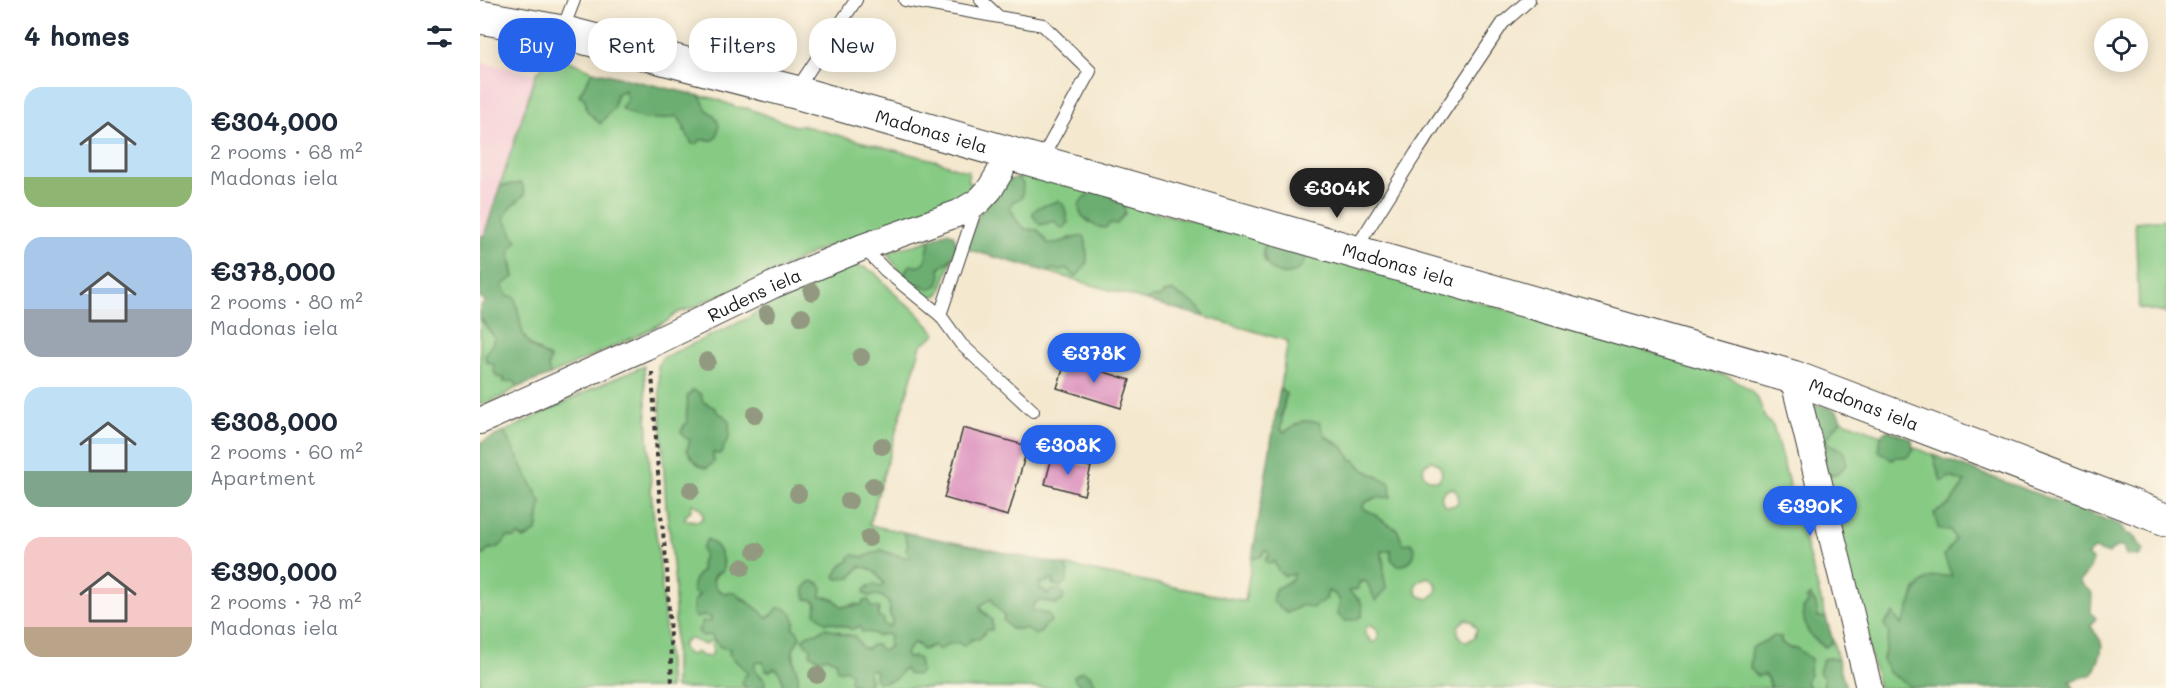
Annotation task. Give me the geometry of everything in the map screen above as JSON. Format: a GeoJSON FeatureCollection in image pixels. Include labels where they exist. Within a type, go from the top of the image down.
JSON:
{"type":"FeatureCollection","features":[{"type":"Feature","properties":{"kind":"main road","name":"Madonas iela"},"geometry":{"type":"LineString","coordinates":[[480,16],[498,20]]}},
{"type":"Feature","properties":{"kind":"main road","name":"Madonas iela"},"geometry":{"type":"LineString","coordinates":[[576,36],[795,92],[1793,377],[2166,519]]}},
{"type":"Feature","properties":{"kind":"street","name":"Rudens iela"},"geometry":{"type":"LineString","coordinates":[[480,421],[662,339],[773,285],[863,247],[959,213],[978,201],[995,182],[1006,153]]}},
{"type":"Feature","properties":{"kind":"street"},"geometry":{"type":"LineString","coordinates":[[1793,377],[1869,688]]}},
{"type":"Feature","properties":{"kind":"lane"},"geometry":{"type":"LineString","coordinates":[[567,18],[574,0]]}},
{"type":"Feature","properties":{"kind":"lane"},"geometry":{"type":"LineString","coordinates":[[795,92],[856,0]]}},
{"type":"Feature","properties":{"kind":"lane"},"geometry":{"type":"LineString","coordinates":[[905,0],[1043,25],[1090,72],[1040,161]]}},
{"type":"Feature","properties":{"kind":"lane"},"geometry":{"type":"LineString","coordinates":[[981,0],[999,17]]}},
{"type":"Feature","properties":{"kind":"lane"},"geometry":{"type":"LineString","coordinates":[[1354,251],[1503,23],[1529,0]]}},
{"type":"Feature","properties":{"kind":"lane"},"geometry":{"type":"LineString","coordinates":[[940,315],[978,201]]}},
{"type":"Feature","properties":{"kind":"lane"},"geometry":{"type":"LineString","coordinates":[[863,247],[885,270],[940,315],[961,344],[1033,411]]}},
{"type":"Feature","properties":{"kind":"path"},"geometry":{"type":"LineString","coordinates":[[662,339],[654,358],[652,372],[660,506],[667,567],[672,685]]}},
{"type":"Feature","properties":{"kind":"shaded area"},"geometry":{"type":"Polygon","coordinates":[[[480,62],[498,66],[498,72],[536,74],[484,236],[480,236],[480,62]]]}},
{"type":"Feature","properties":{"kind":"green space"},"geometry":{"type":"Polygon","coordinates":[[[576,64],[588,69],[588,72],[592,72],[579,95],[585,99],[587,111],[600,123],[614,107],[616,94],[626,90],[627,100],[663,119],[677,116],[684,124],[684,132],[700,140],[712,140],[715,116],[707,110],[700,96],[713,98],[795,126],[802,125],[969,171],[968,180],[975,188],[955,203],[823,248],[752,283],[677,313],[667,321],[637,336],[550,375],[540,351],[528,342],[524,335],[515,297],[507,296],[502,285],[514,277],[510,254],[511,245],[504,218],[509,209],[525,194],[521,183],[500,186],[538,72],[576,72],[576,64]]]}},
{"type":"Feature","properties":{"kind":"green space"},"geometry":{"type":"Polygon","coordinates":[[[592,72],[597,72],[700,96],[707,110],[715,116],[719,125],[717,136],[713,140],[700,140],[692,144],[677,116],[648,119],[628,113],[621,108],[627,100],[625,90],[616,94],[614,107],[600,124],[587,111],[585,99],[579,95],[592,72]]]}},
{"type":"Feature","properties":{"kind":"green space"},"geometry":{"type":"Polygon","coordinates":[[[1023,173],[1093,191],[1080,206],[1082,214],[1089,223],[1111,223],[1125,214],[1124,205],[1271,239],[1264,245],[1265,263],[1306,251],[1698,366],[1722,374],[1745,386],[1757,398],[1764,416],[1773,426],[1826,618],[1818,617],[1816,604],[1810,595],[1808,625],[1810,631],[1813,637],[1825,647],[1833,641],[1838,660],[1830,658],[1823,688],[1810,688],[1808,685],[1811,659],[1796,648],[1789,648],[1780,642],[1766,675],[1771,688],[1165,688],[1159,684],[1140,688],[1098,688],[1095,685],[1075,680],[1084,688],[864,688],[870,683],[868,676],[870,669],[875,670],[878,682],[886,682],[907,669],[911,658],[907,658],[905,654],[913,643],[926,649],[934,645],[957,641],[969,642],[987,630],[987,614],[981,610],[980,606],[993,597],[1011,629],[1027,629],[1040,633],[1051,621],[1043,614],[1032,611],[1033,604],[1041,600],[1056,604],[1063,600],[1039,589],[1039,581],[1054,580],[1068,572],[1064,565],[1245,601],[1252,559],[1262,556],[1263,551],[1267,550],[1279,571],[1295,574],[1292,580],[1275,589],[1287,613],[1327,591],[1335,594],[1340,601],[1358,584],[1366,581],[1369,585],[1383,580],[1384,559],[1381,551],[1391,550],[1403,544],[1397,529],[1381,522],[1376,515],[1363,508],[1364,503],[1375,498],[1381,478],[1364,470],[1355,460],[1352,460],[1343,447],[1303,421],[1284,432],[1280,428],[1286,394],[1280,388],[1288,341],[1205,317],[1195,304],[1173,291],[1166,292],[1160,297],[1152,297],[1147,301],[1048,272],[1052,269],[1067,268],[1074,276],[1087,263],[1086,242],[1071,237],[1059,244],[1048,244],[1038,230],[1025,229],[1017,221],[1010,208],[1023,184],[1018,178],[1023,173]],[[1058,201],[1049,204],[1049,222],[1056,221],[1059,227],[1063,228],[1068,223],[1058,201]],[[1432,461],[1424,465],[1423,474],[1428,479],[1438,481],[1442,474],[1439,466],[1432,461]],[[1453,488],[1443,492],[1442,500],[1446,506],[1453,506],[1458,502],[1458,494],[1453,488]],[[1429,577],[1416,584],[1416,592],[1419,596],[1428,599],[1436,593],[1437,585],[1429,577]],[[1466,619],[1458,626],[1458,634],[1467,642],[1475,637],[1477,629],[1472,622],[1466,619]],[[1372,625],[1366,627],[1365,634],[1373,643],[1378,639],[1378,630],[1372,625]]]}},
{"type":"Feature","properties":{"kind":"green space"},"geometry":{"type":"Polygon","coordinates":[[[1018,178],[1023,184],[1022,198],[1013,201],[1010,208],[1017,221],[1025,229],[1038,230],[1048,244],[1084,236],[1087,263],[1077,276],[1074,276],[1067,268],[1061,271],[1052,269],[1048,272],[970,250],[967,244],[978,215],[1005,180],[1018,178]]]}},
{"type":"Feature","properties":{"kind":"green space"},"geometry":{"type":"Polygon","coordinates":[[[522,183],[525,194],[509,209],[504,218],[517,241],[510,253],[514,277],[502,285],[507,296],[515,297],[523,334],[531,347],[550,358],[548,367],[550,375],[518,387],[514,381],[504,382],[504,378],[497,377],[494,365],[486,361],[485,355],[494,337],[480,318],[480,306],[485,302],[480,297],[480,236],[484,236],[500,186],[522,183]]]}},
{"type":"Feature","properties":{"kind":"green space"},"geometry":{"type":"Polygon","coordinates":[[[1093,191],[1109,193],[1117,202],[1124,205],[1125,214],[1117,224],[1111,223],[1105,228],[1100,227],[1090,223],[1082,215],[1079,206],[1081,201],[1093,191]]]}},
{"type":"Feature","properties":{"kind":"green space"},"geometry":{"type":"Polygon","coordinates":[[[1059,201],[1065,207],[1068,222],[1063,228],[1059,227],[1055,221],[1040,225],[1033,216],[1033,212],[1039,207],[1059,201]]]}},
{"type":"Feature","properties":{"kind":"green space"},"geometry":{"type":"Polygon","coordinates":[[[2166,219],[2166,313],[2139,308],[2135,222],[2166,219]]]}},
{"type":"Feature","properties":{"kind":"green space"},"geometry":{"type":"Polygon","coordinates":[[[947,232],[953,234],[956,249],[952,258],[939,268],[941,274],[938,285],[929,289],[912,283],[904,276],[907,268],[911,265],[919,267],[925,262],[930,240],[947,232]]]}},
{"type":"Feature","properties":{"kind":"green space"},"geometry":{"type":"Polygon","coordinates":[[[1271,239],[1306,251],[1304,262],[1298,270],[1291,274],[1283,274],[1275,272],[1268,266],[1264,257],[1264,245],[1271,239]]]}},
{"type":"Feature","properties":{"kind":"green space"},"geometry":{"type":"Polygon","coordinates":[[[930,240],[925,263],[919,267],[907,268],[904,276],[888,253],[930,240]]]}},
{"type":"Feature","properties":{"kind":"green space"},"geometry":{"type":"Polygon","coordinates":[[[952,259],[940,293],[936,296],[926,296],[912,283],[919,285],[952,259]]]}},
{"type":"Feature","properties":{"kind":"green space"},"geometry":{"type":"Polygon","coordinates":[[[853,266],[864,267],[874,272],[903,302],[913,308],[936,334],[921,345],[869,525],[903,532],[908,544],[906,550],[910,556],[908,559],[881,550],[848,562],[843,566],[837,579],[852,575],[859,567],[874,571],[884,584],[881,587],[868,586],[872,596],[881,596],[891,608],[889,613],[893,620],[890,628],[883,624],[871,607],[855,604],[842,607],[813,600],[826,623],[831,622],[852,629],[860,626],[873,633],[887,634],[890,637],[891,646],[883,651],[861,648],[855,638],[838,631],[811,648],[837,661],[851,673],[855,685],[862,688],[764,688],[762,677],[754,669],[756,662],[763,662],[766,670],[770,671],[774,668],[779,671],[782,678],[795,667],[793,650],[798,632],[772,615],[766,618],[745,599],[724,593],[716,588],[713,580],[724,562],[715,544],[704,556],[702,571],[696,576],[695,582],[699,595],[694,602],[695,610],[711,618],[715,642],[730,649],[733,659],[740,663],[748,673],[742,683],[746,688],[675,688],[675,586],[666,506],[658,366],[662,358],[746,319],[782,295],[853,266]],[[703,402],[689,405],[687,422],[683,427],[690,440],[690,445],[713,452],[724,446],[730,436],[716,412],[703,402]],[[692,504],[691,510],[685,517],[686,520],[699,521],[703,518],[703,512],[699,507],[692,504]],[[687,639],[682,646],[692,655],[696,652],[710,657],[713,651],[710,641],[705,645],[687,639]]]}},
{"type":"Feature","properties":{"kind":"green space"},"geometry":{"type":"Polygon","coordinates":[[[1173,291],[1195,304],[1205,317],[1147,301],[1152,297],[1160,297],[1166,292],[1173,291]]]}},
{"type":"Feature","properties":{"kind":"green space"},"geometry":{"type":"Polygon","coordinates":[[[480,318],[494,337],[487,351],[494,365],[504,378],[504,382],[515,381],[518,387],[480,405],[480,318]]]}},
{"type":"Feature","properties":{"kind":"green space"},"geometry":{"type":"Polygon","coordinates":[[[644,366],[652,503],[660,564],[670,688],[480,688],[480,555],[484,555],[488,549],[497,548],[507,537],[518,534],[524,538],[537,531],[541,502],[504,432],[644,366]]]}},
{"type":"Feature","properties":{"kind":"green space"},"geometry":{"type":"Polygon","coordinates":[[[1280,388],[1286,394],[1280,428],[1284,432],[1303,421],[1319,422],[1326,437],[1343,447],[1352,460],[1355,460],[1364,470],[1390,483],[1391,497],[1375,498],[1364,503],[1363,508],[1397,529],[1403,544],[1411,543],[1414,548],[1414,555],[1407,564],[1398,566],[1391,559],[1391,550],[1381,551],[1387,588],[1376,601],[1366,581],[1359,582],[1358,589],[1348,591],[1360,600],[1362,606],[1362,616],[1354,620],[1345,621],[1337,614],[1340,601],[1335,594],[1328,591],[1326,599],[1312,608],[1303,605],[1287,613],[1272,601],[1275,589],[1292,580],[1294,574],[1285,576],[1279,572],[1274,562],[1269,564],[1265,560],[1269,556],[1267,550],[1262,556],[1252,559],[1280,388]]]}},
{"type":"Feature","properties":{"kind":"green space"},"geometry":{"type":"Polygon","coordinates":[[[693,390],[701,394],[703,402],[715,408],[729,421],[730,436],[723,452],[713,453],[714,462],[707,468],[698,464],[691,456],[687,450],[690,440],[685,438],[681,431],[687,422],[687,397],[693,390]]]}},
{"type":"Feature","properties":{"kind":"green space"},"geometry":{"type":"Polygon","coordinates":[[[1818,404],[1837,411],[1841,420],[1827,438],[1828,444],[1843,450],[1847,464],[1836,475],[1824,474],[1811,408],[1818,404]]]}},
{"type":"Feature","properties":{"kind":"green space"},"geometry":{"type":"Polygon","coordinates":[[[1841,420],[1881,435],[1880,451],[1897,457],[1913,451],[1913,447],[1933,455],[1941,481],[1950,477],[1965,482],[1950,504],[1950,530],[1955,539],[1953,576],[1915,589],[1907,615],[1889,635],[1883,659],[1913,688],[1879,688],[1824,474],[1827,438],[1841,420]]]}},
{"type":"Feature","properties":{"kind":"green space"},"geometry":{"type":"Polygon","coordinates":[[[1888,430],[1912,439],[1913,451],[1907,457],[1897,457],[1892,460],[1879,451],[1881,435],[1888,430]]]}},
{"type":"Feature","properties":{"kind":"green space"},"geometry":{"type":"Polygon","coordinates":[[[504,432],[541,502],[537,531],[524,539],[518,535],[515,538],[507,537],[500,546],[488,549],[484,555],[480,555],[480,443],[504,432]]]}},
{"type":"Feature","properties":{"kind":"green space"},"geometry":{"type":"Polygon","coordinates":[[[1933,455],[2121,525],[2125,533],[2133,536],[2144,550],[2139,556],[2126,555],[2123,546],[2114,548],[2109,554],[2094,549],[2087,556],[2093,561],[2079,582],[2092,593],[2091,613],[2096,618],[2091,625],[2101,642],[2101,650],[2093,674],[2070,681],[2074,688],[1913,688],[1888,672],[1883,659],[1889,635],[1884,624],[1893,613],[1901,625],[1916,591],[1925,581],[1934,576],[1952,576],[1944,556],[1955,539],[1950,530],[1939,530],[1934,513],[1950,504],[1965,482],[1950,477],[1941,482],[1933,455]]]}},
{"type":"Feature","properties":{"kind":"green space"},"geometry":{"type":"Polygon","coordinates":[[[903,532],[1064,565],[1068,572],[1067,582],[1060,587],[1052,584],[1054,580],[1052,579],[1039,582],[1041,585],[1039,589],[1044,590],[1047,594],[1053,590],[1060,590],[1064,596],[1063,600],[1056,604],[1041,600],[1033,604],[1032,611],[1048,613],[1051,621],[1035,635],[1027,629],[1011,629],[1003,620],[1005,617],[992,598],[980,606],[981,610],[992,620],[992,630],[987,630],[979,639],[972,639],[964,646],[957,642],[947,644],[938,650],[934,645],[922,650],[918,644],[913,643],[905,654],[907,658],[919,659],[921,672],[917,675],[908,674],[906,669],[892,680],[878,682],[875,670],[870,669],[868,676],[871,680],[864,688],[852,684],[851,673],[845,669],[840,671],[836,668],[836,661],[810,654],[811,648],[805,644],[803,639],[808,634],[818,633],[828,628],[841,634],[855,636],[862,648],[868,649],[871,645],[877,645],[883,651],[890,646],[888,643],[890,637],[887,634],[876,636],[873,633],[862,632],[860,626],[852,629],[831,622],[826,623],[815,613],[817,604],[813,600],[806,599],[804,588],[811,581],[819,583],[822,588],[821,597],[833,599],[842,607],[861,605],[864,601],[869,600],[871,607],[879,608],[878,617],[884,619],[883,624],[890,627],[893,620],[890,616],[888,601],[879,595],[868,596],[864,593],[868,587],[875,585],[881,587],[884,584],[877,574],[871,569],[859,567],[851,578],[837,579],[835,576],[841,566],[849,561],[849,557],[854,555],[864,557],[881,550],[908,558],[910,556],[906,550],[908,544],[903,532]]]}},
{"type":"Feature","properties":{"kind":"green space"},"geometry":{"type":"Polygon","coordinates":[[[707,539],[718,549],[723,561],[723,571],[714,575],[716,589],[724,593],[735,592],[766,618],[778,608],[785,608],[793,615],[795,622],[793,628],[800,637],[792,655],[798,673],[798,682],[795,687],[782,685],[782,677],[778,671],[774,668],[770,671],[766,670],[763,662],[756,662],[754,669],[765,681],[764,688],[746,688],[742,683],[748,673],[729,654],[730,649],[720,647],[711,635],[703,636],[698,631],[703,621],[711,622],[711,617],[697,618],[693,615],[694,602],[699,595],[693,592],[693,586],[702,571],[701,564],[704,555],[702,548],[707,539]]]}},
{"type":"Feature","properties":{"kind":"green space"},"geometry":{"type":"Polygon","coordinates":[[[1810,595],[1816,604],[1818,617],[1826,618],[1833,641],[1826,647],[1811,636],[1804,622],[1803,609],[1809,602],[1806,599],[1810,595]]]}},
{"type":"Feature","properties":{"kind":"green space"},"geometry":{"type":"Polygon","coordinates":[[[1774,636],[1781,637],[1781,642],[1789,648],[1796,648],[1811,659],[1810,675],[1806,680],[1810,688],[1771,688],[1766,675],[1757,676],[1750,668],[1752,648],[1774,636]]]}},
{"type":"Feature","properties":{"kind":"green space"},"geometry":{"type":"Polygon","coordinates":[[[1823,659],[1838,660],[1846,688],[1823,688],[1824,679],[1819,672],[1823,659]]]}},
{"type":"Feature","properties":{"kind":"green space"},"geometry":{"type":"Polygon","coordinates":[[[1082,671],[1090,676],[1098,688],[1084,688],[1075,680],[1074,676],[1082,671]]]}},
{"type":"Feature","properties":{"kind":"building"},"geometry":{"type":"Polygon","coordinates":[[[1066,360],[1130,380],[1121,408],[1057,388],[1066,360]]]}},
{"type":"Feature","properties":{"kind":"building"},"geometry":{"type":"Polygon","coordinates":[[[963,428],[1028,446],[1008,516],[944,498],[963,428]]]}},
{"type":"Feature","properties":{"kind":"building"},"geometry":{"type":"Polygon","coordinates":[[[1052,457],[1091,467],[1084,495],[1045,484],[1052,457]]]}}]}
